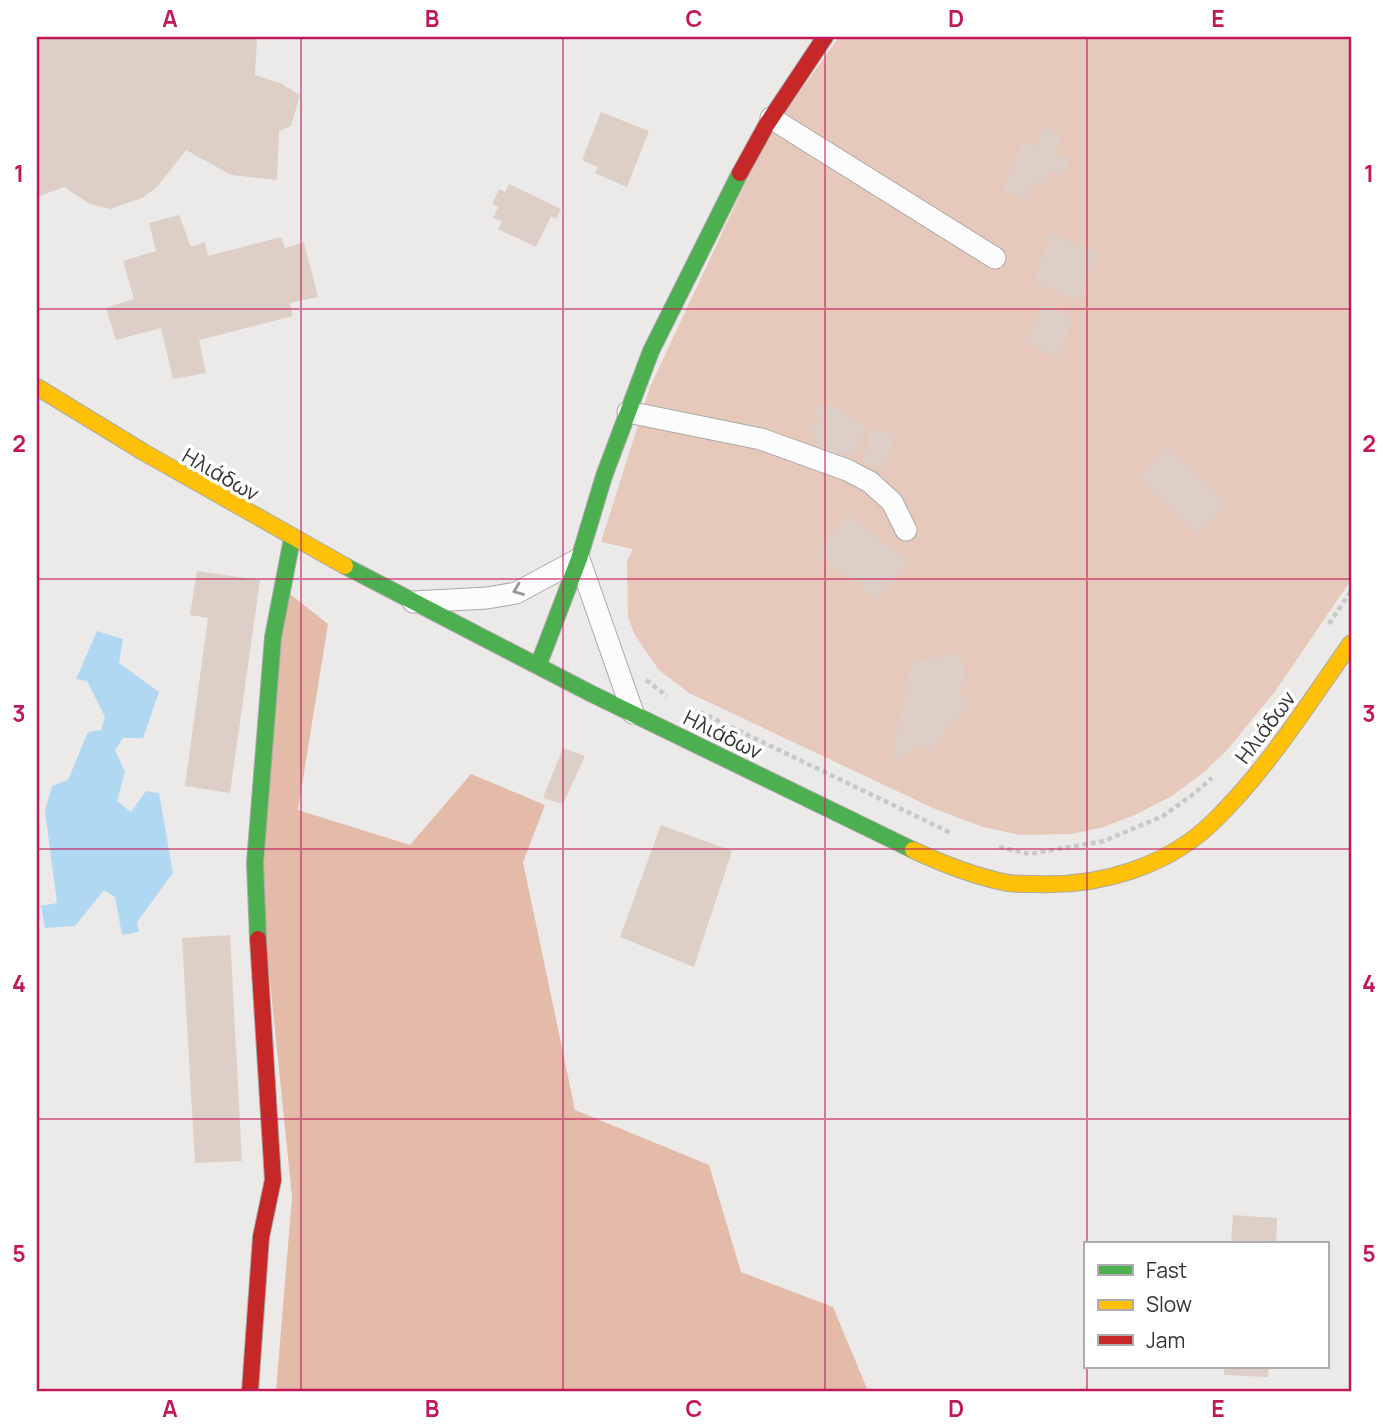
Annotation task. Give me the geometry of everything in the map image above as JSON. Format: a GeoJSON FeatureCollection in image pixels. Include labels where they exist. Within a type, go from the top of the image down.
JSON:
{"type":"FeatureCollection","features":[{"type":"Feature","properties":{"kind":"street"},"geometry":{"type":"LineString","coordinates":[[538,666],[579,559],[604,476],[651,351],[739,175],[771,118],[825,37]]}},
{"type":"Feature","properties":{"kind":"street"},"geometry":{"type":"LineString","coordinates":[[771,118],[995,258]]}},
{"type":"Feature","properties":{"kind":"street","name":"Ηλιάδων"},"geometry":{"type":"LineString","coordinates":[[37,387],[186,479],[410,602],[932,859],[1009,883],[1058,885],[1106,879],[1142,867],[1179,849],[1214,822],[1268,762],[1351,643]]}},
{"type":"Feature","properties":{"kind":"street"},"geometry":{"type":"LineString","coordinates":[[628,412],[761,439],[847,470],[870,482],[892,502],[906,530]]}},
{"type":"Feature","properties":{"kind":"street"},"geometry":{"type":"LineString","coordinates":[[250,1391],[261,1237],[273,1180],[260,997],[255,863],[273,637],[292,538]]}},
{"type":"Feature","properties":{"kind":"street"},"geometry":{"type":"LineString","coordinates":[[410,602],[487,598],[516,593],[579,559]]}},
{"type":"Feature","properties":{"kind":"street"},"geometry":{"type":"LineString","coordinates":[[579,559],[633,713]]}},
{"type":"Feature","properties":{"kind":"path"},"geometry":{"type":"LineString","coordinates":[[1323,632],[1351,591]]}},
{"type":"Feature","properties":{"kind":"path"},"geometry":{"type":"LineString","coordinates":[[610,651],[665,695],[678,701]]}},
{"type":"Feature","properties":{"kind":"path"},"geometry":{"type":"LineString","coordinates":[[690,707],[952,834]]}},
{"type":"Feature","properties":{"kind":"path"},"geometry":{"type":"LineString","coordinates":[[990,845],[1029,854],[1104,841],[1163,816],[1217,773]]}},
{"type":"Feature","properties":{"kind":"shaded area"},"geometry":{"type":"Polygon","coordinates":[[[839,37],[1351,37],[1351,580],[1276,690],[1228,749],[1203,773],[1172,796],[1104,827],[1071,834],[1020,835],[983,827],[935,809],[689,693],[659,670],[636,637],[628,618],[627,561],[633,549],[601,542],[650,387],[766,139],[839,37]]]}},
{"type":"Feature","properties":{"kind":"shaded area"},"geometry":{"type":"Polygon","coordinates":[[[276,583],[328,624],[298,810],[410,845],[471,774],[545,805],[523,862],[575,1110],[709,1165],[741,1272],[833,1307],[868,1391],[276,1391],[292,1197],[259,873],[276,583]]]}},
{"type":"Feature","properties":{"kind":"water"},"geometry":{"type":"Polygon","coordinates":[[[97,631],[123,639],[119,663],[159,692],[143,738],[123,738],[115,750],[125,772],[117,801],[131,812],[146,791],[159,793],[173,873],[137,922],[139,932],[122,935],[115,897],[104,890],[75,926],[45,928],[41,906],[57,903],[45,811],[52,786],[68,780],[88,732],[101,730],[105,717],[87,681],[76,679],[97,631]]]}},
{"type":"Feature","properties":{"kind":"building"},"geometry":{"type":"Polygon","coordinates":[[[37,37],[257,37],[255,75],[280,83],[300,95],[291,126],[279,131],[277,180],[231,175],[186,150],[157,187],[142,198],[110,209],[90,204],[64,187],[37,197],[37,37]]]}},
{"type":"Feature","properties":{"kind":"building"},"geometry":{"type":"Polygon","coordinates":[[[601,112],[649,131],[627,187],[595,173],[598,167],[582,160],[601,112]]]}},
{"type":"Feature","properties":{"kind":"building"},"geometry":{"type":"Polygon","coordinates":[[[1045,127],[1061,134],[1056,154],[1069,159],[1065,175],[1049,171],[1045,186],[1033,182],[1025,202],[1003,190],[1022,141],[1036,146],[1045,127]]]}},
{"type":"Feature","properties":{"kind":"building"},"geometry":{"type":"Polygon","coordinates":[[[509,184],[561,209],[556,219],[551,216],[536,247],[498,229],[502,221],[493,218],[498,207],[492,204],[499,189],[505,192],[509,184]]]}},
{"type":"Feature","properties":{"kind":"building"},"geometry":{"type":"Polygon","coordinates":[[[179,215],[191,247],[205,242],[208,256],[281,237],[285,248],[304,242],[318,297],[290,303],[293,316],[199,340],[206,373],[173,379],[161,328],[116,340],[106,308],[134,299],[123,261],[156,251],[149,223],[179,215]]]}},
{"type":"Feature","properties":{"kind":"building"},"geometry":{"type":"Polygon","coordinates":[[[1050,233],[1097,254],[1077,300],[1033,282],[1050,233]]]}},
{"type":"Feature","properties":{"kind":"building"},"geometry":{"type":"Polygon","coordinates":[[[1045,301],[1073,318],[1058,358],[1024,342],[1045,301]]]}},
{"type":"Feature","properties":{"kind":"building"},"geometry":{"type":"Polygon","coordinates":[[[830,403],[865,427],[855,454],[825,457],[808,427],[819,422],[814,409],[830,403]]]}},
{"type":"Feature","properties":{"kind":"building"},"geometry":{"type":"Polygon","coordinates":[[[870,429],[894,433],[885,468],[863,463],[870,429]]]}},
{"type":"Feature","properties":{"kind":"building"},"geometry":{"type":"Polygon","coordinates":[[[1166,447],[1227,504],[1198,535],[1138,478],[1166,447]]]}},
{"type":"Feature","properties":{"kind":"building"},"geometry":{"type":"Polygon","coordinates":[[[847,514],[908,561],[878,600],[817,554],[847,514]]]}},
{"type":"Feature","properties":{"kind":"building"},"geometry":{"type":"Polygon","coordinates":[[[197,571],[260,580],[230,793],[185,786],[208,618],[190,615],[197,571]]]}},
{"type":"Feature","properties":{"kind":"building"},"geometry":{"type":"Polygon","coordinates":[[[960,653],[966,681],[959,690],[969,704],[929,751],[917,744],[901,760],[892,757],[911,662],[960,653]]]}},
{"type":"Feature","properties":{"kind":"building"},"geometry":{"type":"Polygon","coordinates":[[[563,748],[585,756],[563,804],[543,798],[563,748]]]}},
{"type":"Feature","properties":{"kind":"building"},"geometry":{"type":"Polygon","coordinates":[[[661,825],[732,851],[694,967],[620,937],[661,825]]]}},
{"type":"Feature","properties":{"kind":"building"},"geometry":{"type":"Polygon","coordinates":[[[230,935],[242,1161],[195,1163],[182,938],[230,935]]]}},
{"type":"Feature","properties":{"kind":"building"},"geometry":{"type":"Polygon","coordinates":[[[1233,1215],[1277,1218],[1276,1242],[1231,1242],[1233,1215]]]}},
{"type":"Feature","properties":{"kind":"building"},"geometry":{"type":"Polygon","coordinates":[[[1224,1368],[1269,1368],[1268,1377],[1224,1375],[1224,1368]]]}},
{"type":"Feature","properties":{"kind":"traffic: fast"},"geometry":{"type":"LineString","coordinates":[[538,666],[579,559],[604,476],[651,351],[740,173]]}},
{"type":"Feature","properties":{"kind":"traffic: fast"},"geometry":{"type":"LineString","coordinates":[[258,939],[255,863],[273,637],[292,539]]}},
{"type":"Feature","properties":{"kind":"traffic: fast"},"geometry":{"type":"LineString","coordinates":[[345,566],[590,693],[913,850]]}},
{"type":"Feature","properties":{"kind":"traffic: slow"},"geometry":{"type":"LineString","coordinates":[[37,387],[145,453],[345,566]]}},
{"type":"Feature","properties":{"kind":"traffic: slow"},"geometry":{"type":"LineString","coordinates":[[913,850],[947,865],[1018,884],[1084,882],[1131,871],[1154,862],[1196,836],[1215,820],[1253,779],[1351,643]]}},
{"type":"Feature","properties":{"kind":"traffic: jam"},"geometry":{"type":"LineString","coordinates":[[740,173],[767,124],[825,37]]}},
{"type":"Feature","properties":{"kind":"traffic: jam"},"geometry":{"type":"LineString","coordinates":[[250,1391],[261,1237],[273,1180],[258,939]]}}]}
